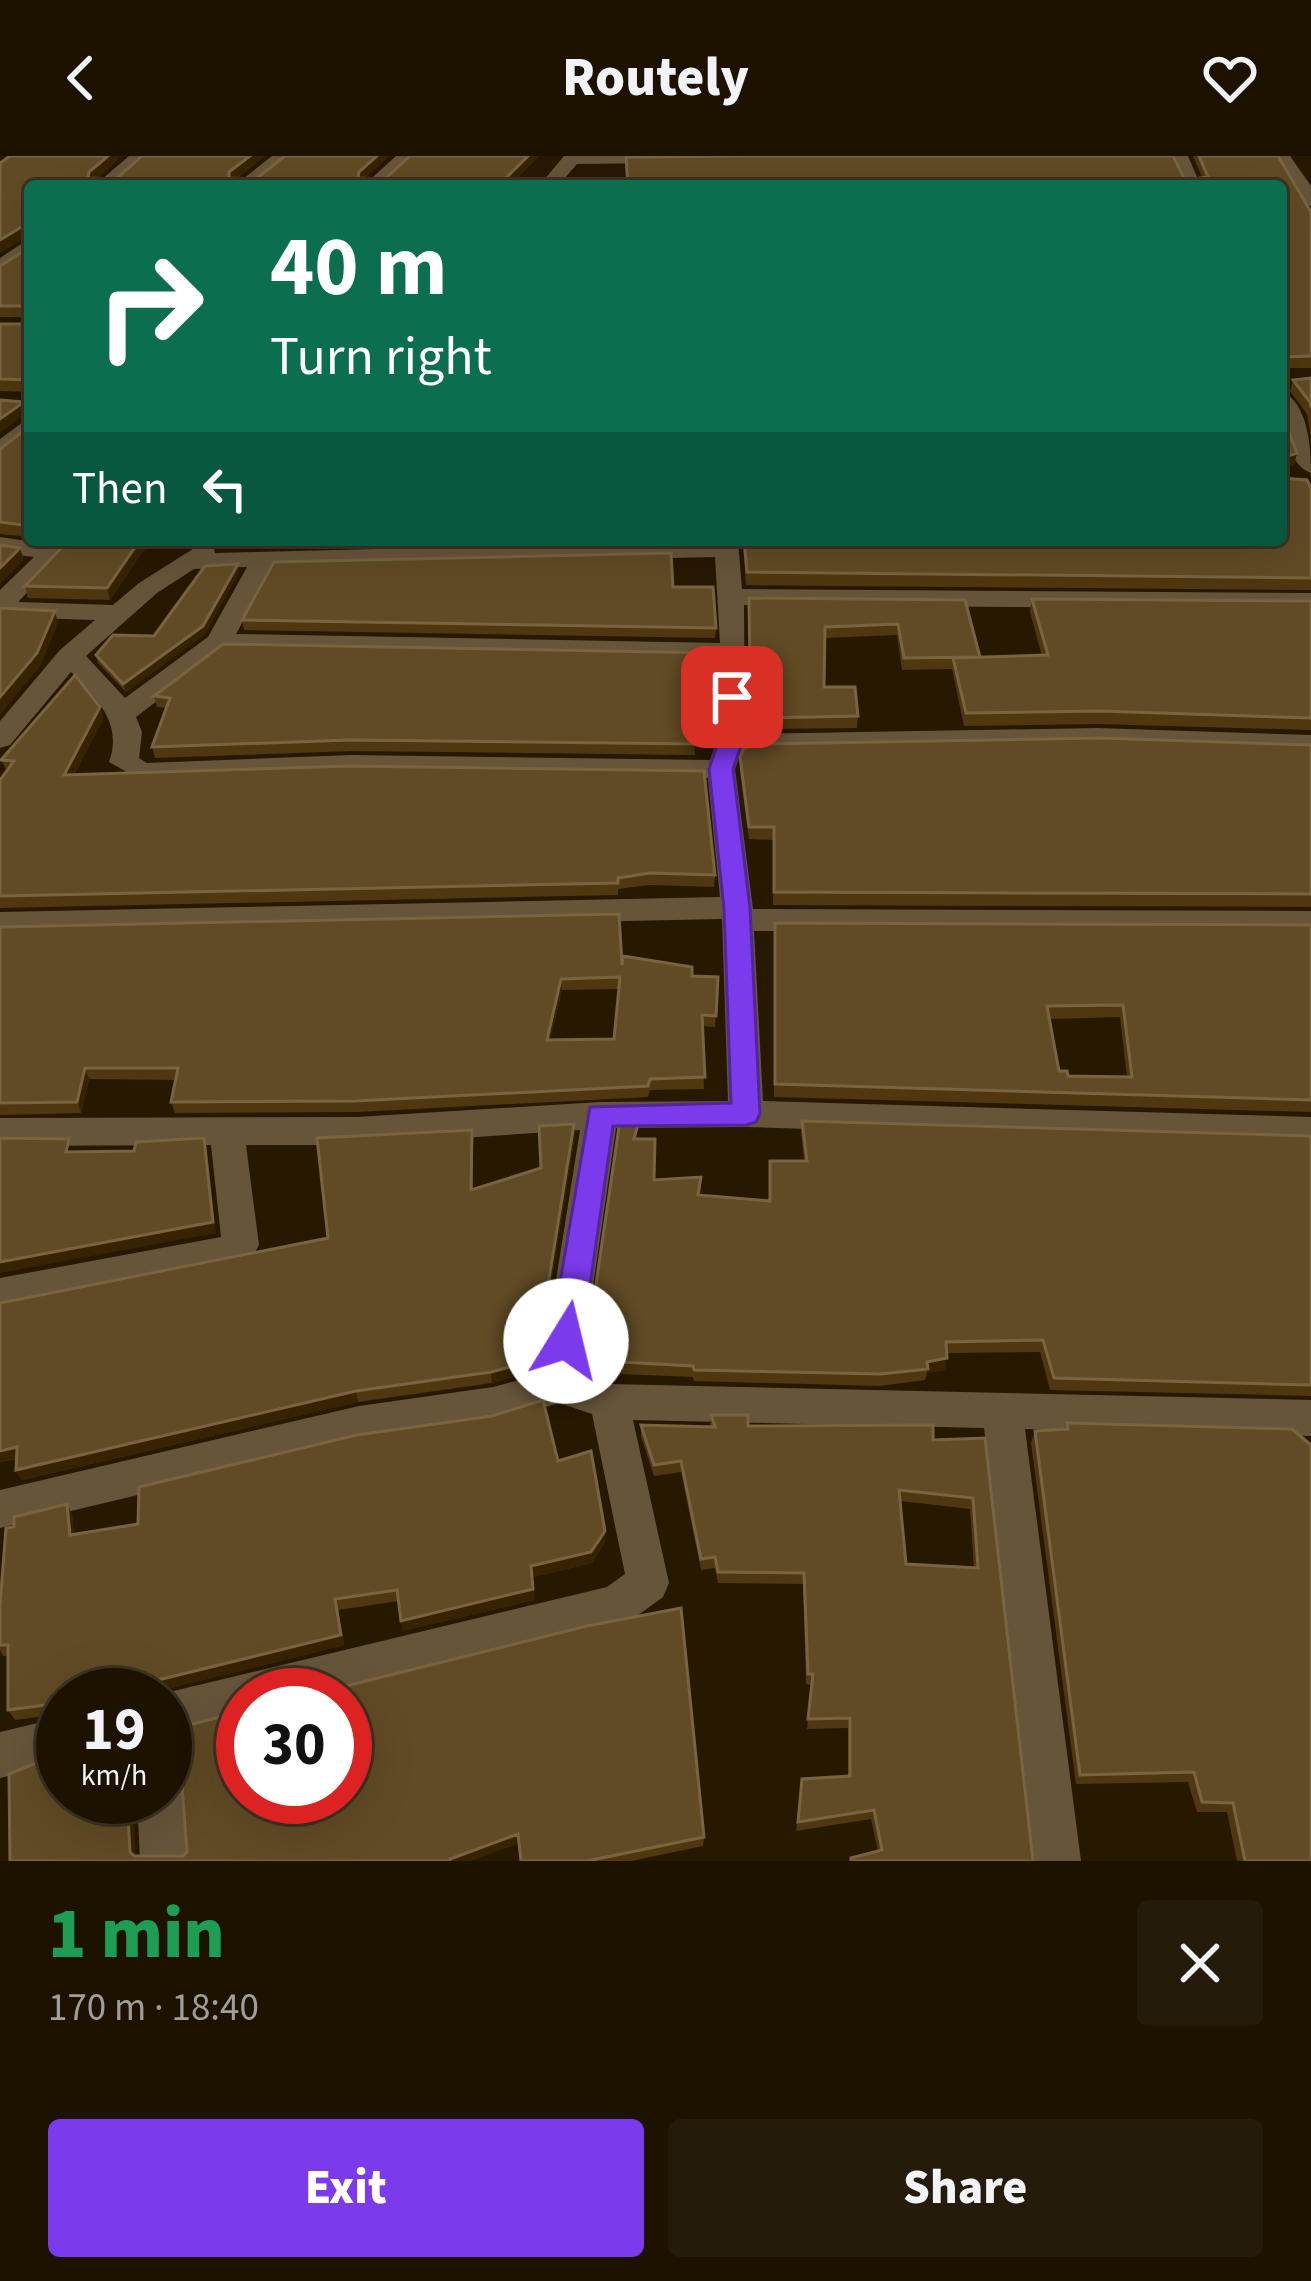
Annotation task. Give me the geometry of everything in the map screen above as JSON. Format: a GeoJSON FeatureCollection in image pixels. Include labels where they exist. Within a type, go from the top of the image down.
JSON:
{"type":"FeatureCollection","features":[{"type":"Feature","properties":{"kind":"street"},"geometry":{"type":"LineString","coordinates":[[110,180],[140,156]]}},
{"type":"Feature","properties":{"kind":"street"},"geometry":{"type":"LineString","coordinates":[[252,180],[284,156]]}},
{"type":"Feature","properties":{"kind":"street"},"geometry":{"type":"LineString","coordinates":[[379,180],[406,156]]}},
{"type":"Feature","properties":{"kind":"street"},"geometry":{"type":"LineString","coordinates":[[573,158],[754,156]]}},
{"type":"Feature","properties":{"kind":"street"},"geometry":{"type":"LineString","coordinates":[[1281,156],[1311,200]]}},
{"type":"Feature","properties":{"kind":"street"},"geometry":{"type":"LineString","coordinates":[[0,268],[24,249]]}},
{"type":"Feature","properties":{"kind":"street"},"geometry":{"type":"LineString","coordinates":[[1287,390],[1306,476]]}},
{"type":"Feature","properties":{"kind":"street"},"geometry":{"type":"LineString","coordinates":[[0,452],[24,430]]}},
{"type":"Feature","properties":{"kind":"street"},"geometry":{"type":"LineString","coordinates":[[0,607],[59,546]]}},
{"type":"Feature","properties":{"kind":"street"},"geometry":{"type":"LineString","coordinates":[[0,739],[70,656],[117,613],[210,546]]}},
{"type":"Feature","properties":{"kind":"street"},"geometry":{"type":"LineString","coordinates":[[190,562],[695,546]]}},
{"type":"Feature","properties":{"kind":"street"},"geometry":{"type":"LineString","coordinates":[[726,546],[734,651],[726,756],[746,1114]]}},
{"type":"Feature","properties":{"kind":"street"},"geometry":{"type":"LineString","coordinates":[[123,713],[218,642],[253,587],[262,560]]}},
{"type":"Feature","properties":{"kind":"street"},"geometry":{"type":"LineString","coordinates":[[730,597],[1311,601]]}},
{"type":"Feature","properties":{"kind":"street"},"geometry":{"type":"LineString","coordinates":[[0,607],[117,613]]}},
{"type":"Feature","properties":{"kind":"street"},"geometry":{"type":"LineString","coordinates":[[218,642],[734,651]]}},
{"type":"Feature","properties":{"kind":"street"},"geometry":{"type":"LineString","coordinates":[[70,656],[123,713],[129,751],[123,762],[160,774],[352,764],[726,756],[1097,737],[1311,744]]}},
{"type":"Feature","properties":{"kind":"street"},"geometry":{"type":"LineString","coordinates":[[0,923],[737,914],[1311,922]]}},
{"type":"Feature","properties":{"kind":"street"},"geometry":{"type":"LineString","coordinates":[[0,1132],[357,1131],[600,1115],[746,1114],[1311,1131]]}},
{"type":"Feature","properties":{"kind":"street"},"geometry":{"type":"LineString","coordinates":[[559,1386],[600,1115]]}},
{"type":"Feature","properties":{"kind":"street"},"geometry":{"type":"LineString","coordinates":[[0,1294],[212,1256],[240,1245],[227,1131]]}},
{"type":"Feature","properties":{"kind":"street"},"geometry":{"type":"LineString","coordinates":[[0,1509],[359,1424],[493,1405],[559,1386],[609,1402],[1311,1418]]}},
{"type":"Feature","properties":{"kind":"street"},"geometry":{"type":"LineString","coordinates":[[358,1668],[585,1611],[601,1612],[648,1583],[609,1402]]}},
{"type":"Feature","properties":{"kind":"street"},"geometry":{"type":"LineString","coordinates":[[1002,1408],[1057,1861]]}},
{"type":"Feature","properties":{"kind":"street"},"geometry":{"type":"LineString","coordinates":[[0,1756],[36,1747]]}},
{"type":"Feature","properties":{"kind":"street"},"geometry":{"type":"LineString","coordinates":[[162,1824],[164,1861]]}},
{"type":"Feature","properties":{"kind":"building"},"geometry":{"type":"Polygon","coordinates":[[[10,156],[108,156],[88,178],[116,179],[142,156],[250,156],[229,172],[229,178],[256,179],[285,156],[377,156],[358,178],[385,179],[410,156],[528,156],[504,180],[24,180],[24,225],[0,240],[0,163],[10,156]]]}},
{"type":"Feature","properties":{"kind":"building"},"geometry":{"type":"Polygon","coordinates":[[[1173,156],[1185,180],[628,180],[626,157],[1173,156]]]}},
{"type":"Feature","properties":{"kind":"building"},"geometry":{"type":"Polygon","coordinates":[[[1199,156],[1278,156],[1311,212],[1311,356],[1287,357],[1287,180],[1185,180],[1208,177],[1199,156]]]}},
{"type":"Feature","properties":{"kind":"building"},"geometry":{"type":"Polygon","coordinates":[[[24,251],[24,306],[0,306],[0,266],[24,251]]]}},
{"type":"Feature","properties":{"kind":"building"},"geometry":{"type":"Polygon","coordinates":[[[0,324],[24,324],[24,380],[0,379],[0,324]]]}},
{"type":"Feature","properties":{"kind":"building"},"geometry":{"type":"Polygon","coordinates":[[[1311,378],[1311,408],[1293,380],[1311,378]]]}},
{"type":"Feature","properties":{"kind":"building"},"geometry":{"type":"Polygon","coordinates":[[[0,400],[24,402],[0,419],[0,400]]]}},
{"type":"Feature","properties":{"kind":"building"},"geometry":{"type":"Polygon","coordinates":[[[1287,428],[1297,453],[1287,456],[1287,428]]]}},
{"type":"Feature","properties":{"kind":"building"},"geometry":{"type":"Polygon","coordinates":[[[24,431],[24,525],[0,522],[0,449],[24,431]]]}},
{"type":"Feature","properties":{"kind":"building"},"geometry":{"type":"Polygon","coordinates":[[[1287,478],[1307,480],[1311,488],[1311,578],[747,572],[745,546],[1287,546],[1287,478]]]}},
{"type":"Feature","properties":{"kind":"building"},"geometry":{"type":"Polygon","coordinates":[[[0,545],[20,548],[0,568],[0,545]]]}},
{"type":"Feature","properties":{"kind":"building"},"geometry":{"type":"Polygon","coordinates":[[[63,546],[136,546],[107,588],[25,586],[63,546]]]}},
{"type":"Feature","properties":{"kind":"building"},"geometry":{"type":"Polygon","coordinates":[[[671,553],[673,587],[713,587],[716,628],[242,620],[274,562],[671,553]]]}},
{"type":"Feature","properties":{"kind":"building"},"geometry":{"type":"Polygon","coordinates":[[[238,564],[203,626],[123,684],[96,655],[113,635],[154,636],[205,566],[238,564]]]}},
{"type":"Feature","properties":{"kind":"building"},"geometry":{"type":"Polygon","coordinates":[[[749,598],[965,600],[980,657],[904,658],[898,624],[825,627],[824,687],[855,687],[858,716],[757,718],[750,671],[749,598]]]}},
{"type":"Feature","properties":{"kind":"building"},"geometry":{"type":"Polygon","coordinates":[[[1032,599],[1311,601],[1311,718],[1100,711],[966,713],[953,658],[1048,655],[1032,599]]]}},
{"type":"Feature","properties":{"kind":"building"},"geometry":{"type":"Polygon","coordinates":[[[0,608],[55,611],[37,653],[0,697],[0,608]]]}},
{"type":"Feature","properties":{"kind":"building"},"geometry":{"type":"Polygon","coordinates":[[[223,644],[716,653],[715,674],[690,675],[696,744],[350,740],[152,747],[170,698],[154,696],[223,644]]]}},
{"type":"Feature","properties":{"kind":"building"},"geometry":{"type":"Polygon","coordinates":[[[75,675],[100,707],[64,775],[350,766],[704,771],[715,875],[650,873],[618,878],[618,883],[0,896],[0,780],[14,761],[1,760],[75,675]]]}},
{"type":"Feature","properties":{"kind":"building"},"geometry":{"type":"Polygon","coordinates":[[[1100,738],[1311,745],[1311,894],[774,892],[774,827],[749,827],[740,757],[744,748],[1100,738]]]}},
{"type":"Feature","properties":{"kind":"building"},"geometry":{"type":"Polygon","coordinates":[[[619,914],[622,965],[623,956],[692,967],[692,976],[718,977],[716,1016],[702,1015],[705,1077],[650,1079],[648,1086],[355,1101],[171,1102],[178,1068],[85,1068],[77,1102],[0,1103],[0,927],[619,914]],[[620,977],[561,979],[547,1040],[614,1039],[620,977]]]}},
{"type":"Feature","properties":{"kind":"building"},"geometry":{"type":"Polygon","coordinates":[[[775,923],[1311,925],[1311,1100],[775,1084],[775,923]],[[1123,1005],[1047,1006],[1059,1071],[1067,1071],[1068,1076],[1132,1077],[1123,1005]]]}},
{"type":"Feature","properties":{"kind":"building"},"geometry":{"type":"Polygon","coordinates":[[[620,1120],[639,1120],[634,1139],[655,1139],[654,1180],[701,1177],[698,1195],[770,1201],[770,1161],[807,1161],[802,1121],[1311,1136],[1311,1385],[1054,1378],[1043,1340],[946,1342],[947,1358],[927,1362],[928,1369],[881,1374],[694,1370],[693,1366],[621,1362],[596,1284],[620,1120]]]}},
{"type":"Feature","properties":{"kind":"building"},"geometry":{"type":"Polygon","coordinates":[[[574,1124],[536,1360],[491,1372],[356,1391],[16,1470],[17,1447],[0,1451],[0,1303],[328,1238],[317,1138],[472,1130],[471,1190],[541,1168],[539,1126],[574,1124]]]}},
{"type":"Feature","properties":{"kind":"building"},"geometry":{"type":"Polygon","coordinates":[[[0,1138],[69,1139],[66,1152],[134,1151],[136,1142],[204,1138],[213,1222],[0,1262],[0,1138]]]}},
{"type":"Feature","properties":{"kind":"building"},"geometry":{"type":"Polygon","coordinates":[[[543,1400],[558,1461],[591,1451],[605,1531],[591,1552],[531,1566],[533,1589],[401,1621],[397,1590],[335,1599],[341,1635],[192,1672],[192,1668],[36,1668],[36,1706],[8,1710],[8,1645],[0,1645],[0,1605],[6,1528],[14,1527],[14,1517],[67,1504],[70,1535],[138,1524],[139,1487],[357,1435],[492,1416],[543,1400]]]}},
{"type":"Feature","properties":{"kind":"building"},"geometry":{"type":"Polygon","coordinates":[[[711,1415],[748,1415],[748,1426],[933,1425],[933,1440],[985,1438],[1033,1861],[851,1861],[882,1850],[874,1810],[798,1822],[802,1779],[850,1776],[850,1718],[808,1719],[813,1674],[808,1674],[804,1573],[718,1572],[715,1557],[701,1559],[681,1461],[654,1465],[641,1425],[715,1427],[711,1415]],[[899,1490],[906,1564],[978,1568],[973,1498],[899,1490]]]}},
{"type":"Feature","properties":{"kind":"building"},"geometry":{"type":"Polygon","coordinates":[[[1067,1423],[1292,1429],[1311,1445],[1311,1861],[1245,1861],[1233,1803],[1202,1802],[1194,1772],[1080,1775],[1035,1431],[1068,1429],[1067,1423]]]}},
{"type":"Feature","properties":{"kind":"building"},"geometry":{"type":"Polygon","coordinates":[[[681,1608],[704,1837],[587,1861],[521,1861],[518,1834],[450,1861],[10,1861],[9,1774],[36,1763],[36,1824],[128,1824],[134,1856],[183,1856],[187,1852],[185,1824],[192,1824],[192,1724],[216,1718],[216,1824],[372,1824],[372,1680],[587,1626],[681,1608]]]}},
{"type":"Feature","properties":{"kind":"route"},"geometry":{"type":"LineString","coordinates":[[566,1341],[600,1115],[746,1114],[737,908],[721,769],[730,743],[732,697]]}}]}
